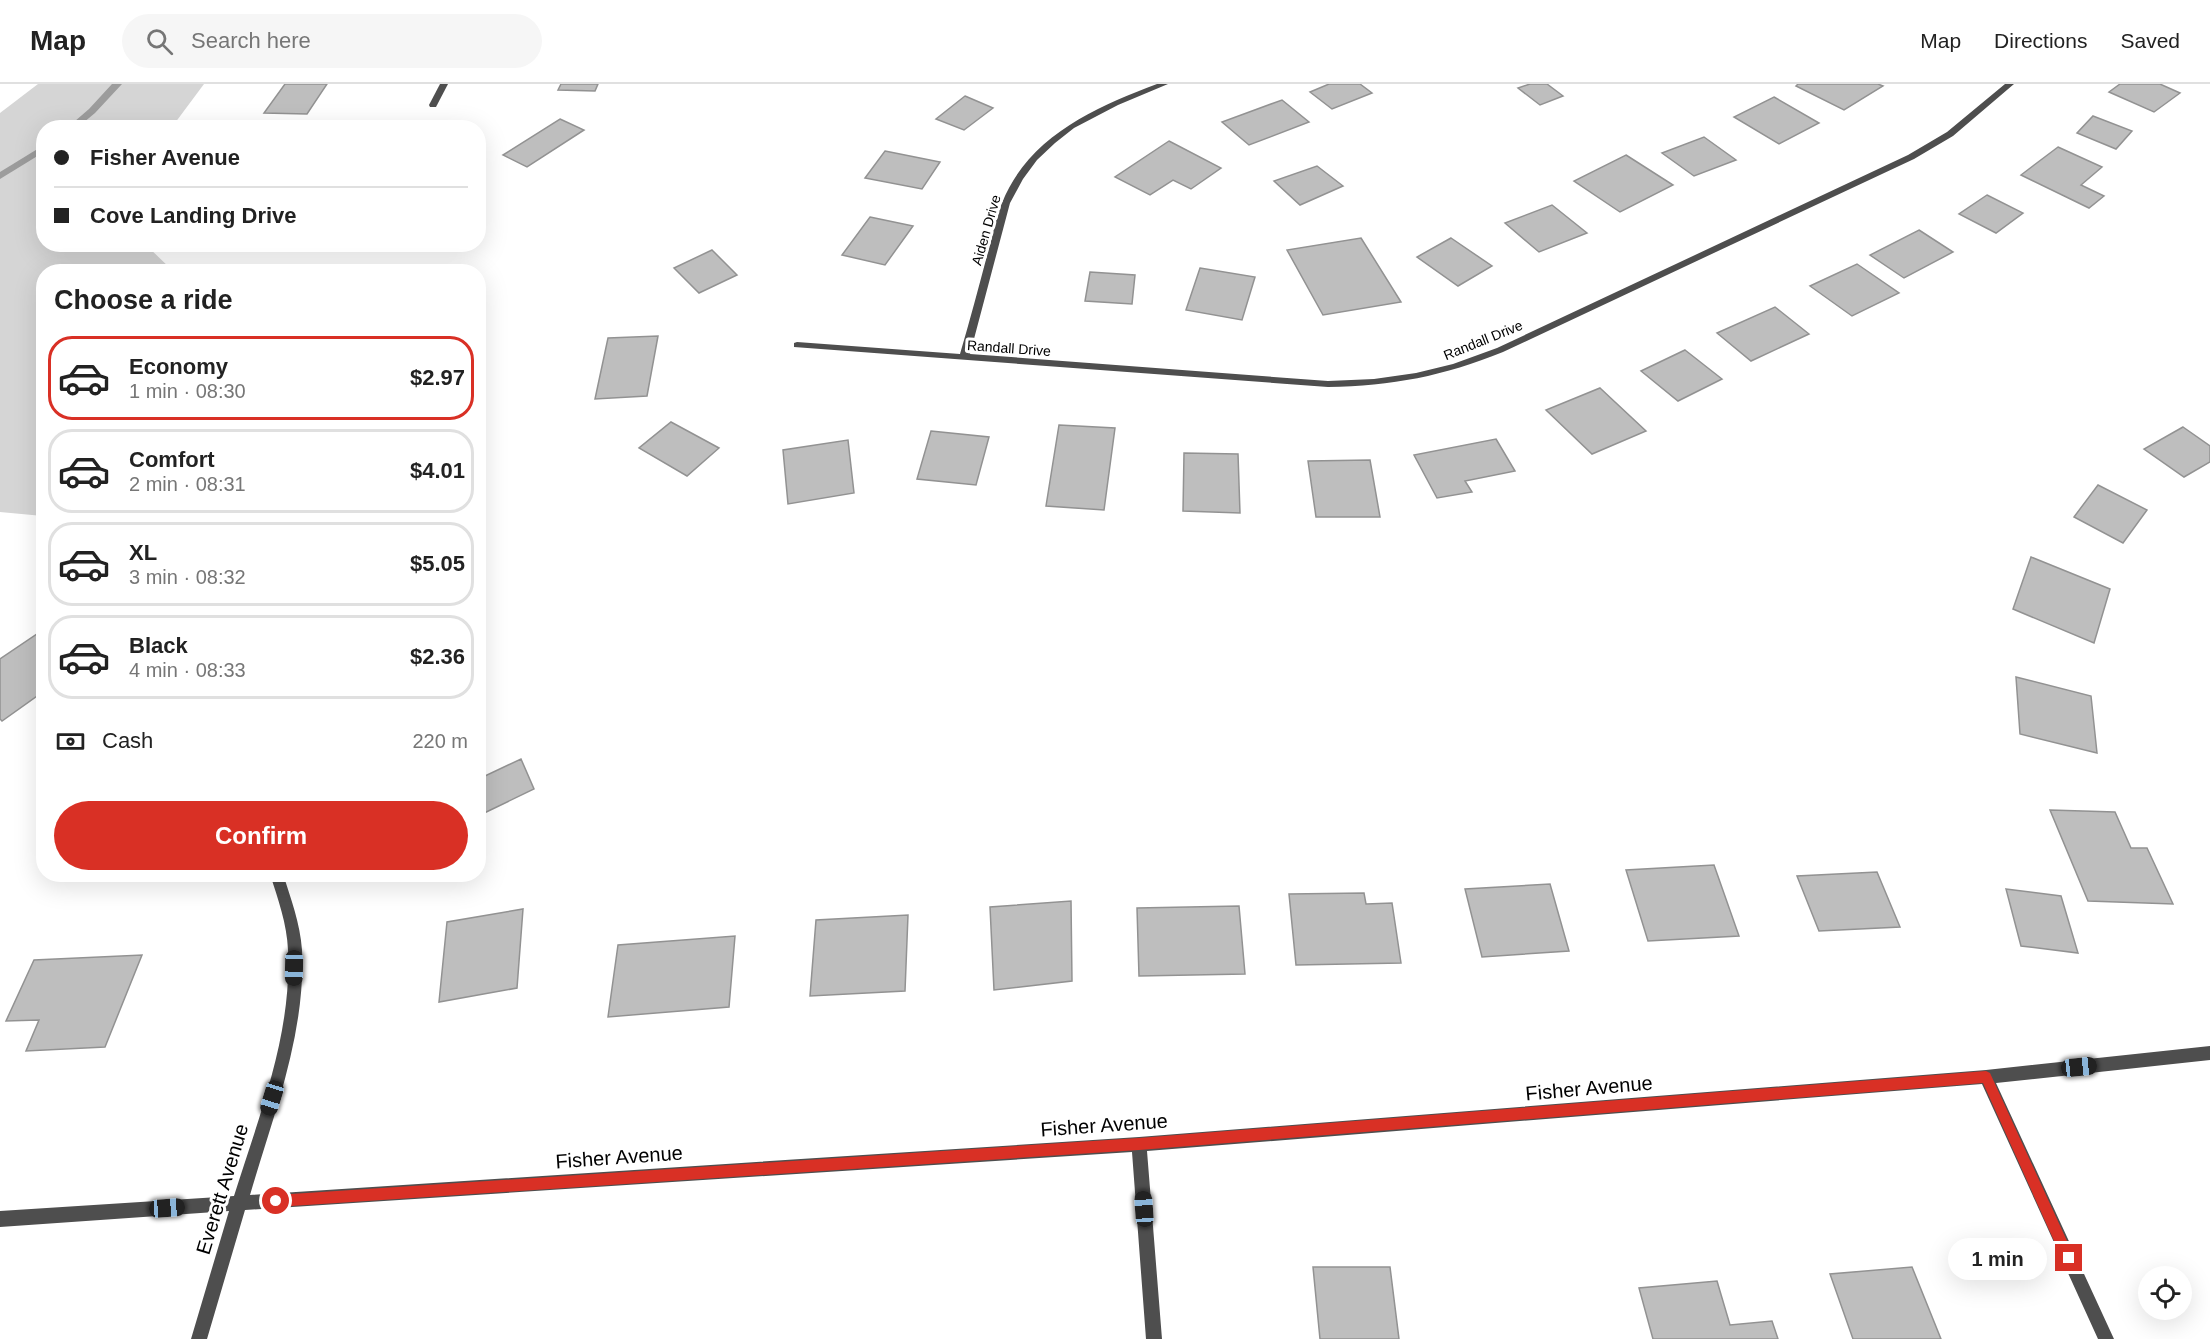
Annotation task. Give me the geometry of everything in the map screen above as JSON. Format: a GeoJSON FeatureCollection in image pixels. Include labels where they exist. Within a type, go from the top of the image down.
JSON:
{"type":"FeatureCollection","features":[{"type":"Feature","properties":{"kind":"street"},"geometry":{"type":"LineString","coordinates":[[433,105],[444,84]]}},
{"type":"Feature","properties":{"kind":"street","name":"Aiden Drive"},"geometry":{"type":"LineString","coordinates":[[964,358],[1006,203],[1031,160],[1060,133],[1084,117],[1117,101],[1164,84]]}},
{"type":"Feature","properties":{"kind":"street","name":"Randall Drive"},"geometry":{"type":"LineString","coordinates":[[797,345],[1328,384],[1377,383],[1452,369],[1500,350],[1911,157],[1950,134],[2010,84]]}},
{"type":"Feature","properties":{"kind":"street","name":"Everett Avenue"},"geometry":{"type":"LineString","coordinates":[[199,1339],[283,1062],[294,1009],[295,948],[286,895],[280,882]]}},
{"type":"Feature","properties":{"kind":"street","name":"Fisher Avenue"},"geometry":{"type":"LineString","coordinates":[[0,1220],[1139,1144],[1986,1077],[2210,1053]]}},
{"type":"Feature","properties":{"kind":"street"},"geometry":{"type":"LineString","coordinates":[[1986,1077],[2106,1339]]}},
{"type":"Feature","properties":{"kind":"street"},"geometry":{"type":"LineString","coordinates":[[1139,1144],[1154,1339]]}},
{"type":"Feature","properties":{"kind":"shaded area"},"geometry":{"type":"Polygon","coordinates":[[[38,84],[204,84],[177,120],[36,120],[36,252],[153,252],[166,264],[36,264],[36,515],[0,512],[0,113],[38,84]]]}},
{"type":"Feature","properties":{"kind":"building"},"geometry":{"type":"Polygon","coordinates":[[[285,84],[327,84],[307,114],[264,113],[285,84]]]}},
{"type":"Feature","properties":{"kind":"building"},"geometry":{"type":"Polygon","coordinates":[[[561,84],[598,84],[595,91],[558,90],[561,84]]]}},
{"type":"Feature","properties":{"kind":"building"},"geometry":{"type":"Polygon","coordinates":[[[1329,84],[1360,84],[1372,93],[1332,109],[1310,92],[1329,84]]]}},
{"type":"Feature","properties":{"kind":"building"},"geometry":{"type":"Polygon","coordinates":[[[1530,84],[1547,84],[1563,96],[1540,105],[1518,88],[1530,84]]]}},
{"type":"Feature","properties":{"kind":"building"},"geometry":{"type":"Polygon","coordinates":[[[1798,84],[1878,84],[1883,86],[1844,110],[1796,86],[1798,84]]]}},
{"type":"Feature","properties":{"kind":"building"},"geometry":{"type":"Polygon","coordinates":[[[2120,84],[2160,84],[2180,93],[2154,112],[2109,92],[2120,84]]]}},
{"type":"Feature","properties":{"kind":"building"},"geometry":{"type":"Polygon","coordinates":[[[965,96],[993,108],[964,130],[936,119],[965,96]]]}},
{"type":"Feature","properties":{"kind":"building"},"geometry":{"type":"Polygon","coordinates":[[[1774,97],[1819,123],[1779,144],[1734,117],[1774,97]]]}},
{"type":"Feature","properties":{"kind":"building"},"geometry":{"type":"Polygon","coordinates":[[[1282,100],[1309,122],[1249,145],[1222,122],[1282,100]]]}},
{"type":"Feature","properties":{"kind":"building"},"geometry":{"type":"Polygon","coordinates":[[[2093,116],[2132,131],[2116,149],[2077,133],[2093,116]]]}},
{"type":"Feature","properties":{"kind":"building"},"geometry":{"type":"Polygon","coordinates":[[[560,119],[584,130],[527,167],[503,155],[560,119]]]}},
{"type":"Feature","properties":{"kind":"building"},"geometry":{"type":"Polygon","coordinates":[[[1704,137],[1736,160],[1694,176],[1662,153],[1704,137]]]}},
{"type":"Feature","properties":{"kind":"building"},"geometry":{"type":"Polygon","coordinates":[[[1169,141],[1221,168],[1191,189],[1173,180],[1150,195],[1115,177],[1169,141]]]}},
{"type":"Feature","properties":{"kind":"building"},"geometry":{"type":"Polygon","coordinates":[[[2058,147],[2102,167],[2081,185],[2104,196],[2089,208],[2021,175],[2058,147]]]}},
{"type":"Feature","properties":{"kind":"building"},"geometry":{"type":"Polygon","coordinates":[[[885,151],[940,162],[922,189],[865,178],[885,151]]]}},
{"type":"Feature","properties":{"kind":"building"},"geometry":{"type":"Polygon","coordinates":[[[1626,155],[1673,185],[1620,212],[1574,181],[1626,155]]]}},
{"type":"Feature","properties":{"kind":"building"},"geometry":{"type":"Polygon","coordinates":[[[1317,166],[1343,186],[1300,205],[1274,181],[1317,166]]]}},
{"type":"Feature","properties":{"kind":"building"},"geometry":{"type":"Polygon","coordinates":[[[1987,195],[2023,213],[1996,233],[1959,214],[1987,195]]]}},
{"type":"Feature","properties":{"kind":"building"},"geometry":{"type":"Polygon","coordinates":[[[1552,205],[1587,233],[1539,252],[1505,223],[1552,205]]]}},
{"type":"Feature","properties":{"kind":"building"},"geometry":{"type":"Polygon","coordinates":[[[870,217],[913,226],[885,265],[842,255],[870,217]]]}},
{"type":"Feature","properties":{"kind":"building"},"geometry":{"type":"Polygon","coordinates":[[[1919,230],[1953,252],[1904,278],[1870,255],[1919,230]]]}},
{"type":"Feature","properties":{"kind":"building"},"geometry":{"type":"Polygon","coordinates":[[[1361,238],[1401,302],[1323,315],[1287,250],[1361,238]]]}},
{"type":"Feature","properties":{"kind":"building"},"geometry":{"type":"Polygon","coordinates":[[[1451,238],[1492,266],[1458,286],[1417,257],[1451,238]]]}},
{"type":"Feature","properties":{"kind":"building"},"geometry":{"type":"Polygon","coordinates":[[[712,250],[737,275],[699,293],[674,268],[712,250]]]}},
{"type":"Feature","properties":{"kind":"building"},"geometry":{"type":"Polygon","coordinates":[[[1857,264],[1899,293],[1852,316],[1810,286],[1857,264]]]}},
{"type":"Feature","properties":{"kind":"building"},"geometry":{"type":"Polygon","coordinates":[[[1200,268],[1255,277],[1242,320],[1186,310],[1200,268]]]}},
{"type":"Feature","properties":{"kind":"building"},"geometry":{"type":"Polygon","coordinates":[[[1090,272],[1135,275],[1132,304],[1085,301],[1090,272]]]}},
{"type":"Feature","properties":{"kind":"building"},"geometry":{"type":"Polygon","coordinates":[[[1775,307],[1809,334],[1751,361],[1717,333],[1775,307]]]}},
{"type":"Feature","properties":{"kind":"building"},"geometry":{"type":"Polygon","coordinates":[[[658,336],[647,396],[595,399],[608,338],[658,336]]]}},
{"type":"Feature","properties":{"kind":"building"},"geometry":{"type":"Polygon","coordinates":[[[1685,350],[1722,379],[1678,401],[1641,371],[1685,350]]]}},
{"type":"Feature","properties":{"kind":"building"},"geometry":{"type":"Polygon","coordinates":[[[1600,388],[1646,431],[1592,454],[1546,410],[1600,388]]]}},
{"type":"Feature","properties":{"kind":"building"},"geometry":{"type":"Polygon","coordinates":[[[671,422],[719,448],[687,476],[639,448],[671,422]]]}},
{"type":"Feature","properties":{"kind":"building"},"geometry":{"type":"Polygon","coordinates":[[[1059,425],[1115,428],[1104,510],[1046,506],[1059,425]]]}},
{"type":"Feature","properties":{"kind":"building"},"geometry":{"type":"Polygon","coordinates":[[[2183,427],[2210,446],[2210,462],[2184,477],[2144,449],[2183,427]]]}},
{"type":"Feature","properties":{"kind":"building"},"geometry":{"type":"Polygon","coordinates":[[[931,431],[989,437],[976,485],[917,479],[931,431]]]}},
{"type":"Feature","properties":{"kind":"building"},"geometry":{"type":"Polygon","coordinates":[[[1496,439],[1515,471],[1465,481],[1472,492],[1437,498],[1414,455],[1496,439]]]}},
{"type":"Feature","properties":{"kind":"building"},"geometry":{"type":"Polygon","coordinates":[[[848,440],[854,493],[788,504],[783,450],[848,440]]]}},
{"type":"Feature","properties":{"kind":"building"},"geometry":{"type":"Polygon","coordinates":[[[1184,453],[1238,454],[1240,513],[1183,511],[1184,453]]]}},
{"type":"Feature","properties":{"kind":"building"},"geometry":{"type":"Polygon","coordinates":[[[1370,460],[1380,517],[1316,517],[1308,461],[1370,460]]]}},
{"type":"Feature","properties":{"kind":"building"},"geometry":{"type":"Polygon","coordinates":[[[2098,485],[2147,510],[2123,543],[2074,517],[2098,485]]]}},
{"type":"Feature","properties":{"kind":"building"},"geometry":{"type":"Polygon","coordinates":[[[2031,557],[2110,589],[2094,643],[2013,609],[2031,557]]]}},
{"type":"Feature","properties":{"kind":"building"},"geometry":{"type":"Polygon","coordinates":[[[36,635],[36,697],[2,721],[0,719],[0,659],[36,635]]]}},
{"type":"Feature","properties":{"kind":"building"},"geometry":{"type":"Polygon","coordinates":[[[2016,677],[2091,696],[2097,753],[2020,734],[2016,677]]]}},
{"type":"Feature","properties":{"kind":"building"},"geometry":{"type":"Polygon","coordinates":[[[521,759],[534,789],[486,812],[486,776],[521,759]]]}},
{"type":"Feature","properties":{"kind":"building"},"geometry":{"type":"Polygon","coordinates":[[[2050,810],[2115,812],[2131,848],[2147,848],[2173,904],[2088,901],[2050,810]]]}},
{"type":"Feature","properties":{"kind":"building"},"geometry":{"type":"Polygon","coordinates":[[[1714,865],[1739,936],[1648,941],[1626,870],[1714,865]]]}},
{"type":"Feature","properties":{"kind":"building"},"geometry":{"type":"Polygon","coordinates":[[[1877,872],[1900,927],[1819,931],[1797,876],[1877,872]]]}},
{"type":"Feature","properties":{"kind":"building"},"geometry":{"type":"Polygon","coordinates":[[[1550,884],[1569,951],[1482,957],[1465,889],[1550,884]]]}},
{"type":"Feature","properties":{"kind":"building"},"geometry":{"type":"Polygon","coordinates":[[[2006,889],[2061,896],[2078,953],[2021,946],[2006,889]]]}},
{"type":"Feature","properties":{"kind":"building"},"geometry":{"type":"Polygon","coordinates":[[[1364,893],[1366,904],[1392,903],[1401,963],[1296,965],[1289,894],[1364,893]]]}},
{"type":"Feature","properties":{"kind":"building"},"geometry":{"type":"Polygon","coordinates":[[[1071,901],[1072,981],[994,990],[990,907],[1071,901]]]}},
{"type":"Feature","properties":{"kind":"building"},"geometry":{"type":"Polygon","coordinates":[[[1239,906],[1245,974],[1139,976],[1137,908],[1239,906]]]}},
{"type":"Feature","properties":{"kind":"building"},"geometry":{"type":"Polygon","coordinates":[[[523,909],[517,988],[439,1002],[447,922],[523,909]]]}},
{"type":"Feature","properties":{"kind":"building"},"geometry":{"type":"Polygon","coordinates":[[[908,915],[905,991],[810,996],[816,920],[908,915]]]}},
{"type":"Feature","properties":{"kind":"building"},"geometry":{"type":"Polygon","coordinates":[[[735,936],[729,1007],[608,1017],[618,945],[735,936]]]}},
{"type":"Feature","properties":{"kind":"building"},"geometry":{"type":"Polygon","coordinates":[[[142,955],[105,1047],[26,1051],[39,1020],[6,1021],[34,960],[142,955]]]}},
{"type":"Feature","properties":{"kind":"building"},"geometry":{"type":"Polygon","coordinates":[[[1313,1267],[1390,1267],[1399,1339],[1320,1339],[1313,1267]]]}},
{"type":"Feature","properties":{"kind":"building"},"geometry":{"type":"Polygon","coordinates":[[[1912,1267],[1941,1339],[1853,1339],[1830,1274],[1912,1267]]]}},
{"type":"Feature","properties":{"kind":"building"},"geometry":{"type":"Polygon","coordinates":[[[1717,1281],[1730,1325],[1772,1321],[1778,1339],[1653,1339],[1639,1288],[1717,1281]]]}},
{"type":"Feature","properties":{"kind":"waterway"},"geometry":{"type":"LineString","coordinates":[[81,120],[117,84]]}},
{"type":"Feature","properties":{"kind":"waterway"},"geometry":{"type":"LineString","coordinates":[[0,176],[36,153]]}},
{"type":"Feature","properties":{"kind":"route"},"geometry":{"type":"LineString","coordinates":[[276,1201],[1139,1144],[1986,1077],[2069,1258]]}}]}
